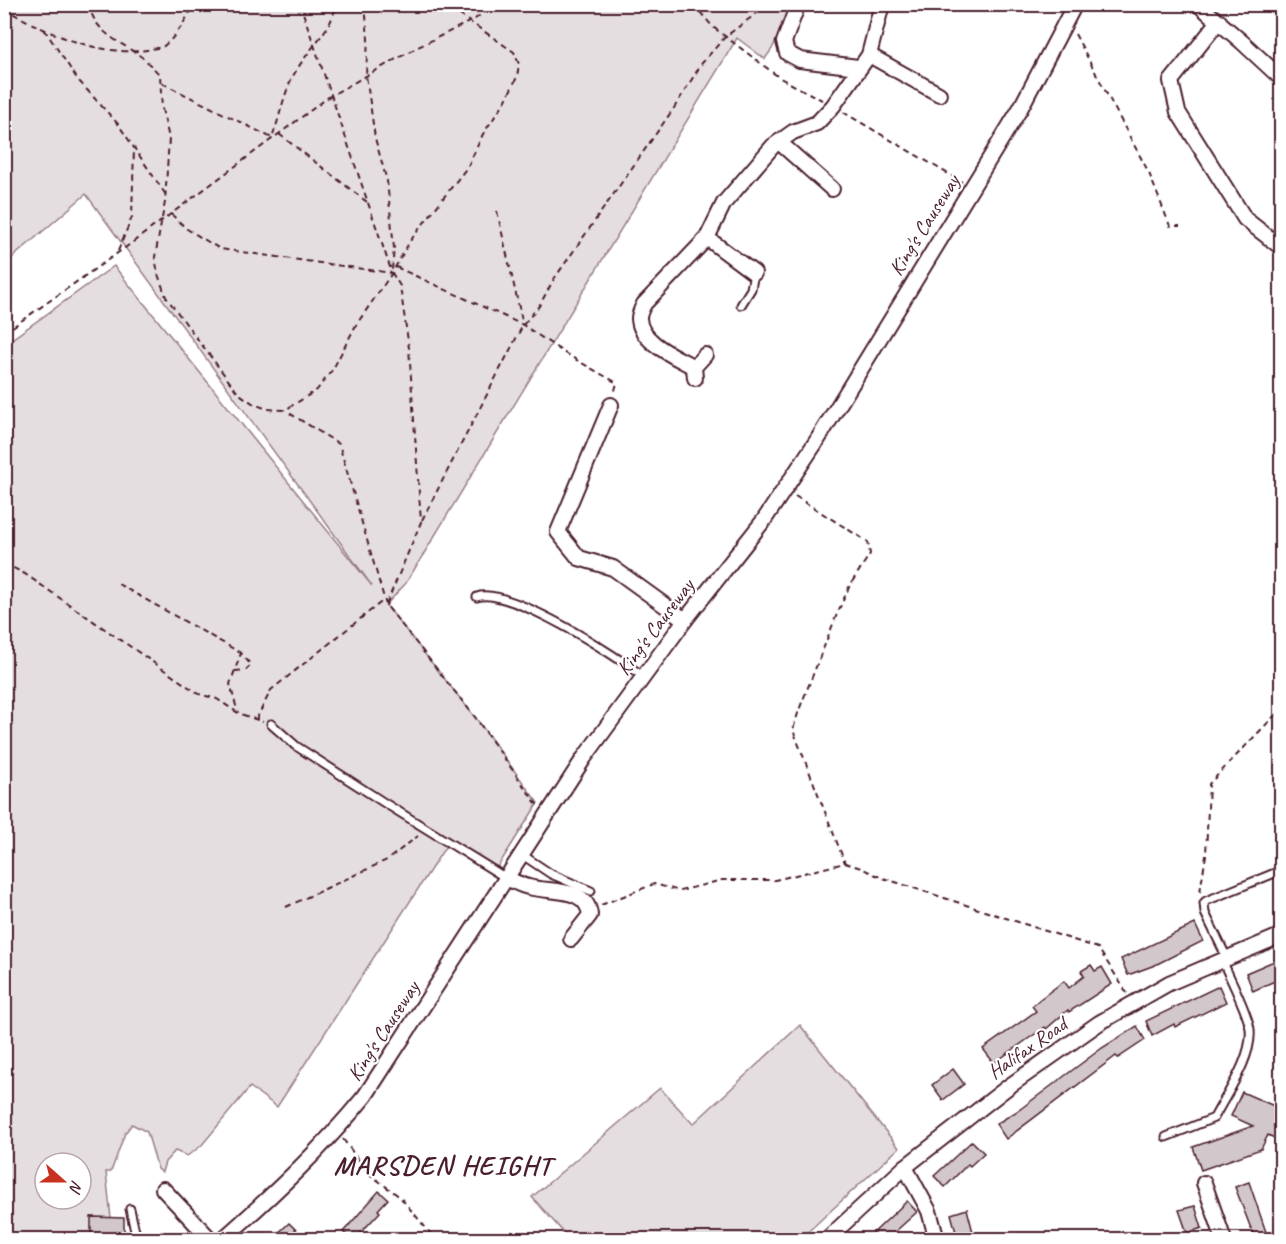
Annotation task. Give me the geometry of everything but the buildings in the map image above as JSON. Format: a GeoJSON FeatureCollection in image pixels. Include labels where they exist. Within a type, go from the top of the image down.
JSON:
{"type":"FeatureCollection","features":[{"type":"Feature","properties":{"kind":"street"},"geometry":{"type":"LineString","coordinates":[[798,4],[784,42],[788,53],[800,60],[858,68]]}},
{"type":"Feature","properties":{"kind":"street"},"geometry":{"type":"LineString","coordinates":[[705,355],[694,373],[655,345],[643,332],[639,318],[644,304],[707,238],[724,203],[773,146],[793,132],[817,123],[833,106],[869,55],[882,4]]}},
{"type":"Feature","properties":{"kind":"street","name":"King's Causeway"},"geometry":{"type":"LineString","coordinates":[[222,1239],[277,1192],[337,1130],[365,1096],[584,758],[685,620],[764,520],[818,439],[1020,109],[1074,4]]}},
{"type":"Feature","properties":{"kind":"street"},"geometry":{"type":"LineString","coordinates":[[1198,4],[1281,80]]}},
{"type":"Feature","properties":{"kind":"street"},"geometry":{"type":"LineString","coordinates":[[1219,21],[1171,81],[1178,112],[1245,219],[1281,248]]}},
{"type":"Feature","properties":{"kind":"street"},"geometry":{"type":"LineString","coordinates":[[869,55],[939,94]]}},
{"type":"Feature","properties":{"kind":"street"},"geometry":{"type":"LineString","coordinates":[[779,141],[832,189]]}},
{"type":"Feature","properties":{"kind":"street"},"geometry":{"type":"LineString","coordinates":[[707,238],[754,273]]}},
{"type":"Feature","properties":{"kind":"street"},"geometry":{"type":"LineString","coordinates":[[611,405],[558,532],[579,558],[613,568],[685,620]]}},
{"type":"Feature","properties":{"kind":"street"},"geometry":{"type":"LineString","coordinates":[[506,878],[529,888],[560,890],[579,898],[589,907],[590,915],[572,939]]}},
{"type":"Feature","properties":{"kind":"street","name":"Halifax Road"},"geometry":{"type":"LineString","coordinates":[[826,1239],[905,1167],[1008,1087],[1099,1023],[1169,983],[1281,935]]}},
{"type":"Feature","properties":{"kind":"street"},"geometry":{"type":"LineString","coordinates":[[905,1167],[929,1211],[938,1239]]}},
{"type":"Feature","properties":{"kind":"street"},"geometry":{"type":"LineString","coordinates":[[1204,1183],[1224,1239]]}},
{"type":"Feature","properties":{"kind":"street"},"geometry":{"type":"LineString","coordinates":[[163,1189],[211,1239]]}},
{"type":"Feature","properties":{"kind":"lane"},"geometry":{"type":"LineString","coordinates":[[741,305],[751,289],[754,273]]}},
{"type":"Feature","properties":{"kind":"lane"},"geometry":{"type":"LineString","coordinates":[[477,597],[484,594],[502,597],[519,605],[608,651],[644,677]]}},
{"type":"Feature","properties":{"kind":"lane"},"geometry":{"type":"LineString","coordinates":[[271,724],[296,746],[506,878]]}},
{"type":"Feature","properties":{"kind":"lane"},"geometry":{"type":"LineString","coordinates":[[521,854],[551,874],[591,891]]}},
{"type":"Feature","properties":{"kind":"lane"},"geometry":{"type":"LineString","coordinates":[[1166,1137],[1214,1118],[1250,1045],[1250,1026],[1204,903],[1281,870]]}},
{"type":"Feature","properties":{"kind":"lane"},"geometry":{"type":"LineString","coordinates":[[130,1209],[137,1239]]}},
{"type":"Feature","properties":{"kind":"path"},"geometry":{"type":"LineString","coordinates":[[89,4],[90,14],[99,27],[135,53],[160,75],[162,109],[169,138],[166,195],[155,257],[166,297],[238,393],[254,404],[267,409],[285,410],[339,444],[386,605],[475,717],[546,816]]}},
{"type":"Feature","properties":{"kind":"path"},"geometry":{"type":"LineString","coordinates":[[4,8],[43,28],[91,47],[135,53],[164,46],[195,4]]}},
{"type":"Feature","properties":{"kind":"path"},"geometry":{"type":"LineString","coordinates":[[300,4],[392,273],[400,286],[409,348],[421,522]]}},
{"type":"Feature","properties":{"kind":"path"},"geometry":{"type":"LineString","coordinates":[[272,138],[282,101],[292,79],[303,59],[329,25],[337,4]]}},
{"type":"Feature","properties":{"kind":"path"},"geometry":{"type":"LineString","coordinates":[[365,4],[368,39],[366,75],[375,138],[387,182],[394,248],[392,273]]}},
{"type":"Feature","properties":{"kind":"path"},"geometry":{"type":"LineString","coordinates":[[285,410],[317,390],[333,369],[356,326],[392,273],[410,241],[468,166],[483,134],[506,100],[517,77],[519,64],[514,52],[444,4]]}},
{"type":"Feature","properties":{"kind":"path"},"geometry":{"type":"LineString","coordinates":[[4,333],[330,96],[469,22],[495,4]]}},
{"type":"Feature","properties":{"kind":"path"},"geometry":{"type":"LineString","coordinates":[[386,605],[421,522],[523,325],[539,306],[554,279],[674,108],[702,63],[725,37],[769,4]]}},
{"type":"Feature","properties":{"kind":"path"},"geometry":{"type":"LineString","coordinates":[[43,28],[78,80],[118,124],[166,195]]}},
{"type":"Feature","properties":{"kind":"path"},"geometry":{"type":"LineString","coordinates":[[1073,31],[1149,173],[1170,226],[1180,226]]}},
{"type":"Feature","properties":{"kind":"path"},"geometry":{"type":"LineString","coordinates":[[161,83],[272,138]]}},
{"type":"Feature","properties":{"kind":"path"},"geometry":{"type":"LineString","coordinates":[[278,134],[367,202]]}},
{"type":"Feature","properties":{"kind":"path"},"geometry":{"type":"LineString","coordinates":[[117,253],[132,217],[134,148]]}},
{"type":"Feature","properties":{"kind":"path"},"geometry":{"type":"LineString","coordinates":[[497,211],[523,325]]}},
{"type":"Feature","properties":{"kind":"path"},"geometry":{"type":"LineString","coordinates":[[170,214],[187,229],[220,249],[392,273]]}},
{"type":"Feature","properties":{"kind":"path"},"geometry":{"type":"LineString","coordinates":[[395,267],[523,325],[617,383],[611,405]]}},
{"type":"Feature","properties":{"kind":"path"},"geometry":{"type":"LineString","coordinates":[[785,489],[868,542],[870,554],[850,585],[837,614],[793,730],[845,863]]}},
{"type":"Feature","properties":{"kind":"path"},"geometry":{"type":"LineString","coordinates":[[4,563],[25,574],[199,693],[217,699],[238,713],[271,724]]}},
{"type":"Feature","properties":{"kind":"path"},"geometry":{"type":"LineString","coordinates":[[118,584],[240,653],[251,665],[246,670],[235,671]]}},
{"type":"Feature","properties":{"kind":"path"},"geometry":{"type":"LineString","coordinates":[[256,720],[271,690],[380,603],[386,605]]}},
{"type":"Feature","properties":{"kind":"path"},"geometry":{"type":"LineString","coordinates":[[238,713],[230,684],[240,653]]}},
{"type":"Feature","properties":{"kind":"path"},"geometry":{"type":"LineString","coordinates":[[1204,903],[1200,893],[1206,855],[1209,784],[1281,708]]}},
{"type":"Feature","properties":{"kind":"path"},"geometry":{"type":"LineString","coordinates":[[286,907],[387,860],[428,828]]}},
{"type":"Feature","properties":{"kind":"path"},"geometry":{"type":"LineString","coordinates":[[589,910],[654,885],[680,891],[722,880],[775,880],[845,863],[880,877],[1098,948],[1133,1004]]}},
{"type":"Feature","properties":{"kind":"path"},"geometry":{"type":"LineString","coordinates":[[337,1130],[368,1173],[400,1197],[436,1239]]}},
{"type":"Feature","properties":{"kind":"shaded area"},"geometry":{"type":"Polygon","coordinates":[[[5,5],[792,5],[765,59],[737,38],[406,583],[386,605],[478,721],[538,803],[495,871],[449,841],[277,1107],[250,1087],[201,1146],[187,1156],[175,1151],[165,1162],[162,1172],[158,1169],[147,1132],[132,1124],[125,1133],[112,1169],[106,1172],[111,1218],[92,1217],[91,1239],[5,1239],[5,344],[114,266],[372,586],[86,194],[5,264],[5,5]]]}},
{"type":"Feature","properties":{"kind":"shaded area"},"geometry":{"type":"Polygon","coordinates":[[[800,1025],[899,1148],[800,1239],[557,1239],[564,1233],[532,1197],[660,1088],[693,1124],[800,1025]]]}},
{"type":"Feature","properties":{"kind":"district","name":"MARSDEN HEIGHT"},"geometry":{"type":"Point","coordinates":[443,1165]}}]}
